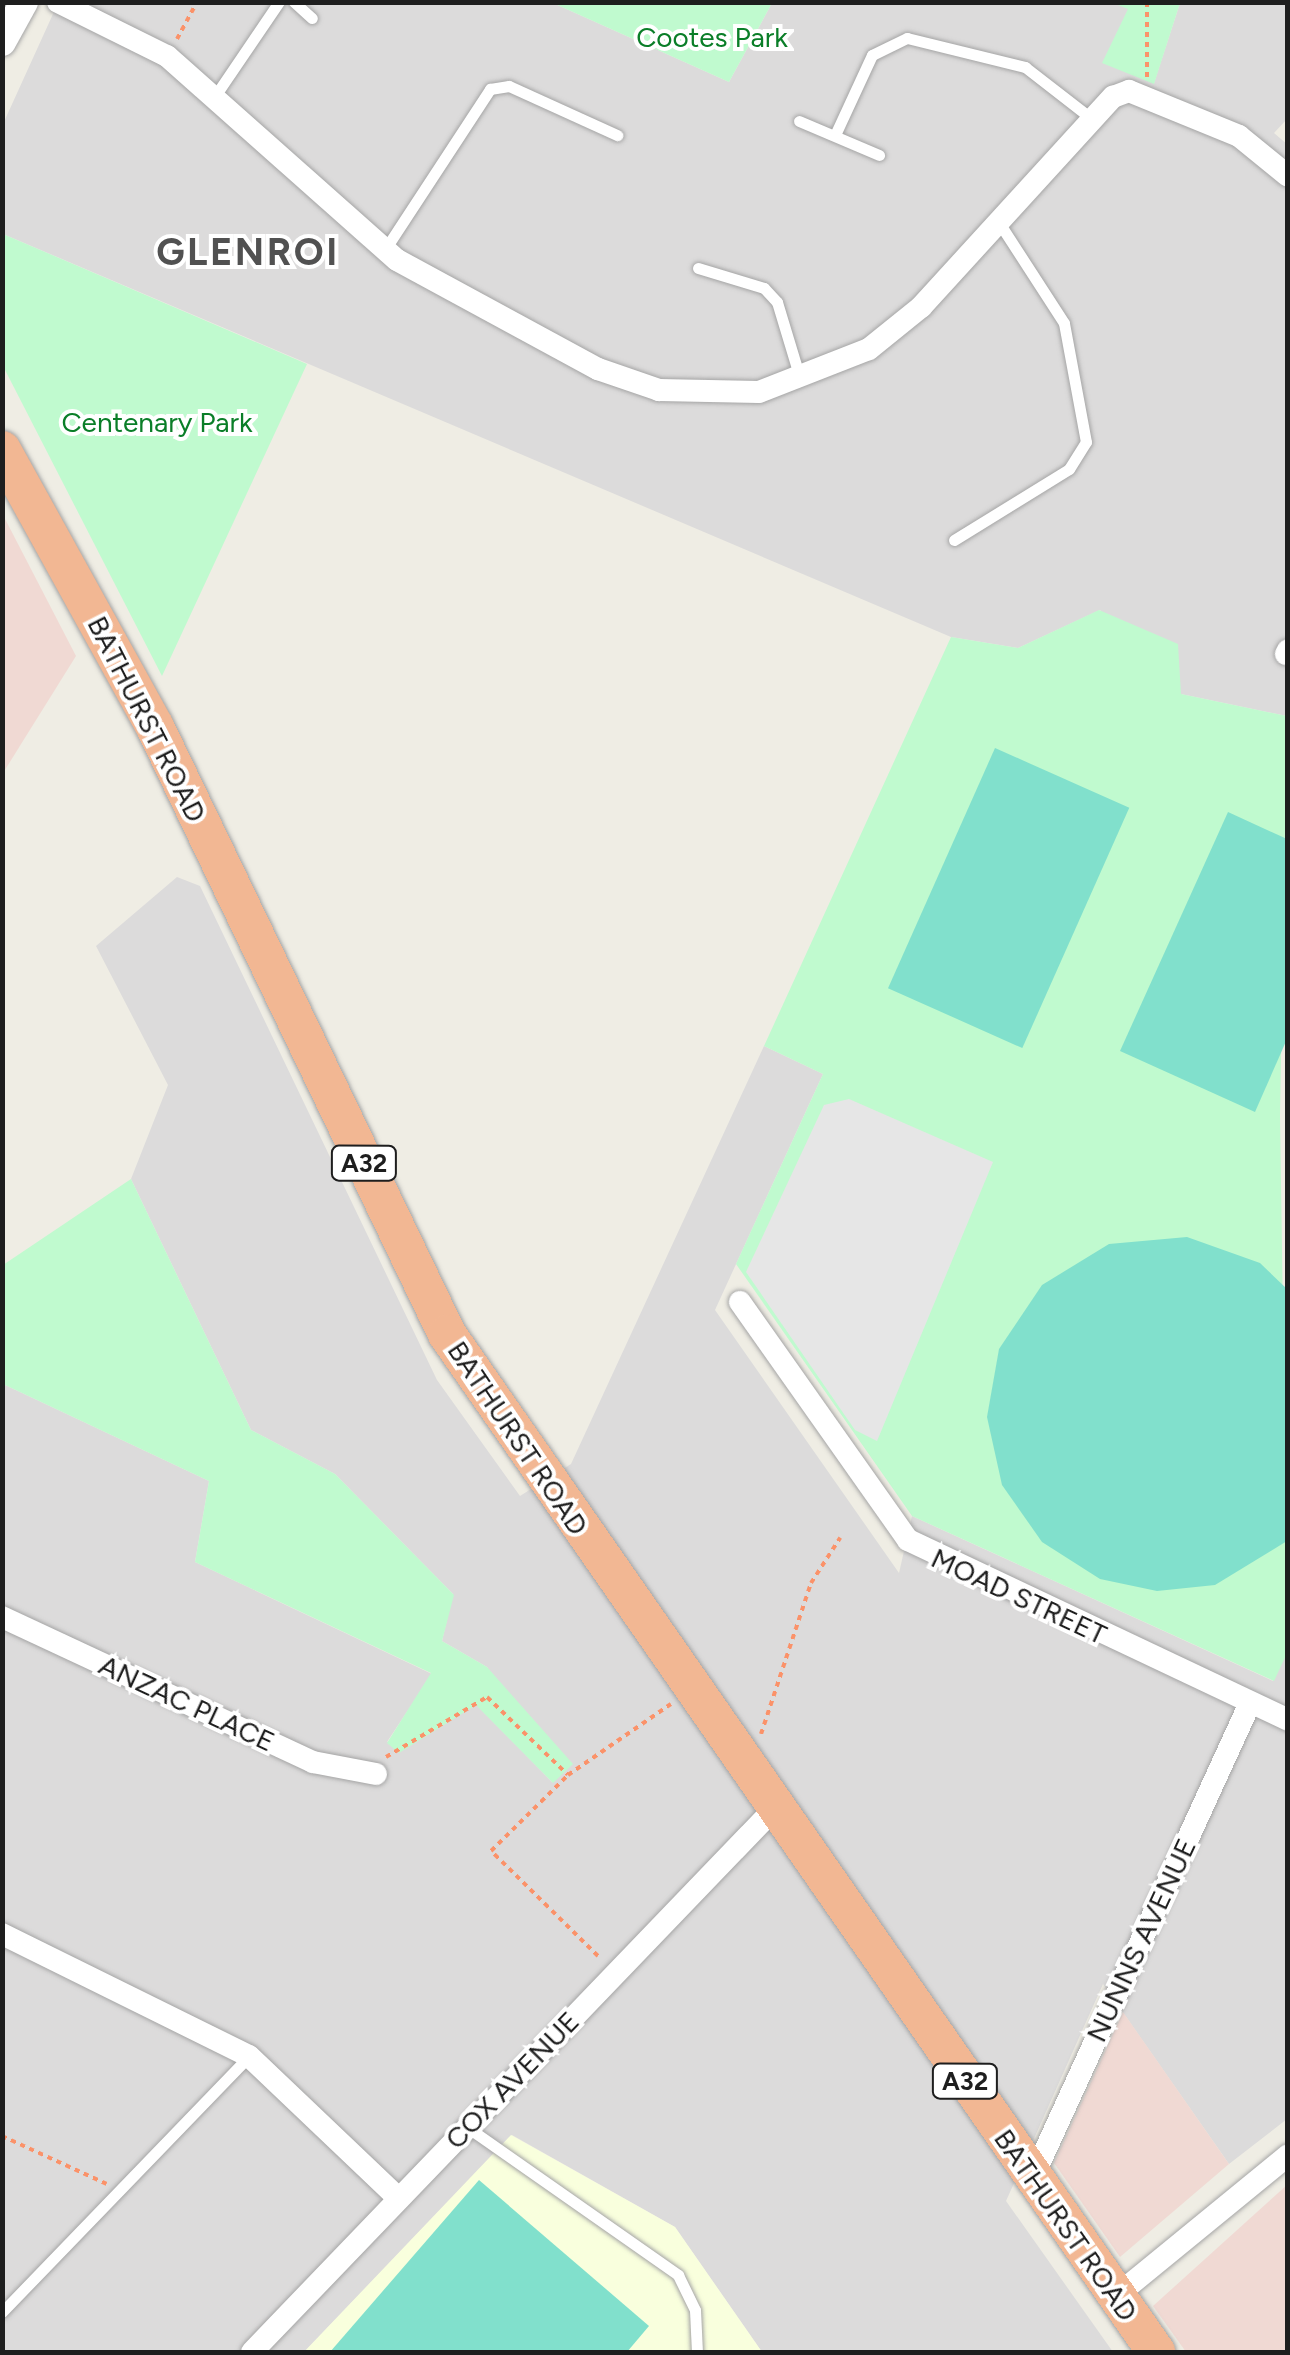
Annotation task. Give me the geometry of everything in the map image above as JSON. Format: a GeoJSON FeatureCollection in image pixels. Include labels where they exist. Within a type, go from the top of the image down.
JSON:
{"type":"FeatureCollection","features":[{"type":"Feature","properties":{"kind":"highway","name":"BATHURST ROAD"},"geometry":{"type":"LineString","coordinates":[[2,450],[155,727],[447,1334],[739,1760],[1156,2352]]}},
{"type":"Feature","properties":{"kind":"street"},"geometry":{"type":"LineString","coordinates":[[2,42],[24,2]]}},
{"type":"Feature","properties":{"kind":"street"},"geometry":{"type":"LineString","coordinates":[[58,2],[167,56],[384,251],[627,381],[717,395],[801,382],[898,328],[1000,224],[1113,97],[1144,92],[1239,136],[1288,176]]}},
{"type":"Feature","properties":{"kind":"street","name":"MOAD STREET"},"geometry":{"type":"LineString","coordinates":[[740,1302],[908,1540],[1288,1720]]}},
{"type":"Feature","properties":{"kind":"street","name":"ANZAC PLACE"},"geometry":{"type":"LineString","coordinates":[[2,1617],[312,1762],[376,1774]]}},
{"type":"Feature","properties":{"kind":"street","name":"NUNNS AVENUE"},"geometry":{"type":"LineString","coordinates":[[1033,2178],[1250,1703]]}},
{"type":"Feature","properties":{"kind":"street","name":"COX AVENUE"},"geometry":{"type":"LineString","coordinates":[[252,2352],[774,1809]]}},
{"type":"Feature","properties":{"kind":"street"},"geometry":{"type":"LineString","coordinates":[[2,1934],[248,2056],[398,2198]]}},
{"type":"Feature","properties":{"kind":"street"},"geometry":{"type":"LineString","coordinates":[[1116,2296],[1284,2163]]}},
{"type":"Feature","properties":{"kind":"lane"},"geometry":{"type":"LineString","coordinates":[[215,96],[279,2]]}},
{"type":"Feature","properties":{"kind":"lane"},"geometry":{"type":"LineString","coordinates":[[294,2],[312,18]]}},
{"type":"Feature","properties":{"kind":"lane"},"geometry":{"type":"LineString","coordinates":[[835,135],[872,55],[907,38],[1024,67],[1092,119]]}},
{"type":"Feature","properties":{"kind":"lane"},"geometry":{"type":"LineString","coordinates":[[384,251],[490,89],[509,86],[617,135]]}},
{"type":"Feature","properties":{"kind":"lane"},"geometry":{"type":"LineString","coordinates":[[799,121],[879,155]]}},
{"type":"Feature","properties":{"kind":"lane"},"geometry":{"type":"LineString","coordinates":[[954,540],[1068,469],[1086,442],[1064,323],[1000,224]]}},
{"type":"Feature","properties":{"kind":"lane"},"geometry":{"type":"LineString","coordinates":[[698,268],[764,288],[777,302],[801,382]]}},
{"type":"Feature","properties":{"kind":"lane"},"geometry":{"type":"LineString","coordinates":[[2,2312],[248,2056]]}},
{"type":"Feature","properties":{"kind":"lane"},"geometry":{"type":"LineString","coordinates":[[467,2127],[678,2274],[695,2310],[697,2352]]}},
{"type":"Feature","properties":{"kind":"path"},"geometry":{"type":"LineString","coordinates":[[167,56],[197,2]]}},
{"type":"Feature","properties":{"kind":"path"},"geometry":{"type":"LineString","coordinates":[[1144,92],[1147,2]]}},
{"type":"Feature","properties":{"kind":"path"},"geometry":{"type":"LineString","coordinates":[[739,1760],[758,1742],[811,1583],[840,1538]]}},
{"type":"Feature","properties":{"kind":"path"},"geometry":{"type":"LineString","coordinates":[[376,1774],[389,1752],[487,1697],[568,1775]]}},
{"type":"Feature","properties":{"kind":"path"},"geometry":{"type":"LineString","coordinates":[[598,1956],[491,1851],[568,1775],[671,1704]]}},
{"type":"Feature","properties":{"kind":"path"},"geometry":{"type":"LineString","coordinates":[[2,2136],[117,2189]]}},
{"type":"Feature","properties":{"kind":"shaded area"},"geometry":{"type":"Polygon","coordinates":[[[58,3],[553,3],[729,82],[772,3],[1113,3],[1128,8],[1154,83],[1180,3],[1287,3],[1287,119],[1274,133],[1288,145],[1287,716],[1181,694],[1100,610],[1018,648],[951,637],[3,234],[3,124],[58,3]]]}},
{"type":"Feature","properties":{"kind":"shaded area"},"geometry":{"type":"Polygon","coordinates":[[[3,515],[76,656],[2,773],[3,515]]]}},
{"type":"Feature","properties":{"kind":"shaded area"},"geometry":{"type":"Polygon","coordinates":[[[995,748],[1129,808],[1022,1048],[888,988],[995,748]]]}},
{"type":"Feature","properties":{"kind":"shaded area"},"geometry":{"type":"Polygon","coordinates":[[[1228,812],[1287,839],[1287,1039],[1255,1112],[1120,1051],[1228,812]]]}},
{"type":"Feature","properties":{"kind":"shaded area"},"geometry":{"type":"Polygon","coordinates":[[[177,877],[200,886],[437,1380],[520,1496],[571,1464],[764,1046],[823,1074],[715,1310],[899,1573],[912,1516],[1273,1681],[1287,1651],[1287,2119],[1229,2164],[1103,1984],[1006,2201],[1113,2352],[762,2352],[675,2227],[512,2135],[304,2352],[3,2352],[3,1384],[209,1481],[195,1562],[432,1674],[387,1742],[476,1704],[553,1783],[487,1667],[442,1641],[453,1594],[335,1474],[251,1430],[131,1179],[168,1085],[96,946],[177,877]]]}},
{"type":"Feature","properties":{"kind":"shaded area"},"geometry":{"type":"Polygon","coordinates":[[[849,1099],[993,1162],[877,1441],[855,1430],[746,1272],[824,1105],[849,1099]]]}},
{"type":"Feature","properties":{"kind":"shaded area"},"geometry":{"type":"Polygon","coordinates":[[[1187,1237],[1260,1263],[1287,1289],[1287,1541],[1215,1585],[1157,1591],[1100,1579],[1042,1542],[1002,1485],[987,1417],[999,1349],[1042,1285],[1109,1244],[1187,1237]]]}},
{"type":"Feature","properties":{"kind":"shaded area"},"geometry":{"type":"Polygon","coordinates":[[[1123,2012],[1229,2164],[1120,2257],[1054,2163],[1123,2012]]]}},
{"type":"Feature","properties":{"kind":"shaded area"},"geometry":{"type":"Polygon","coordinates":[[[511,2135],[675,2227],[762,2352],[304,2352],[511,2135]]]}},
{"type":"Feature","properties":{"kind":"shaded area"},"geometry":{"type":"Polygon","coordinates":[[[479,2180],[649,2326],[627,2352],[330,2352],[479,2180]]]}},
{"type":"Feature","properties":{"kind":"shaded area"},"geometry":{"type":"Polygon","coordinates":[[[1287,2185],[1287,2352],[1186,2352],[1153,2306],[1287,2185]]]}},
{"type":"Feature","properties":{"kind":"green space","name":"Cootes Park"},"geometry":{"type":"Polygon","coordinates":[[[553,3],[772,3],[729,82],[553,3]]]}},
{"type":"Feature","properties":{"kind":"green space"},"geometry":{"type":"Polygon","coordinates":[[[1113,3],[1180,3],[1154,84],[1102,63],[1128,9],[1113,3]]]}},
{"type":"Feature","properties":{"kind":"green space","name":"Centenary Park"},"geometry":{"type":"Polygon","coordinates":[[[3,234],[307,364],[162,676],[3,366],[3,234]]]}},
{"type":"Feature","properties":{"kind":"green space"},"geometry":{"type":"Polygon","coordinates":[[[1099,610],[1178,644],[1181,694],[1287,716],[1280,1116],[1288,1651],[1274,1681],[912,1516],[736,1264],[823,1074],[764,1046],[951,637],[1018,648],[1099,610]]]}},
{"type":"Feature","properties":{"kind":"green space"},"geometry":{"type":"Polygon","coordinates":[[[131,1179],[251,1430],[335,1474],[454,1595],[442,1641],[487,1667],[573,1764],[553,1783],[476,1705],[399,1753],[387,1743],[431,1673],[195,1562],[209,1481],[3,1384],[3,1265],[131,1179]]]}},
{"type":"Feature","properties":{"kind":"district","name":"GLENROI"},"geometry":{"type":"Point","coordinates":[248,253]}}]}
